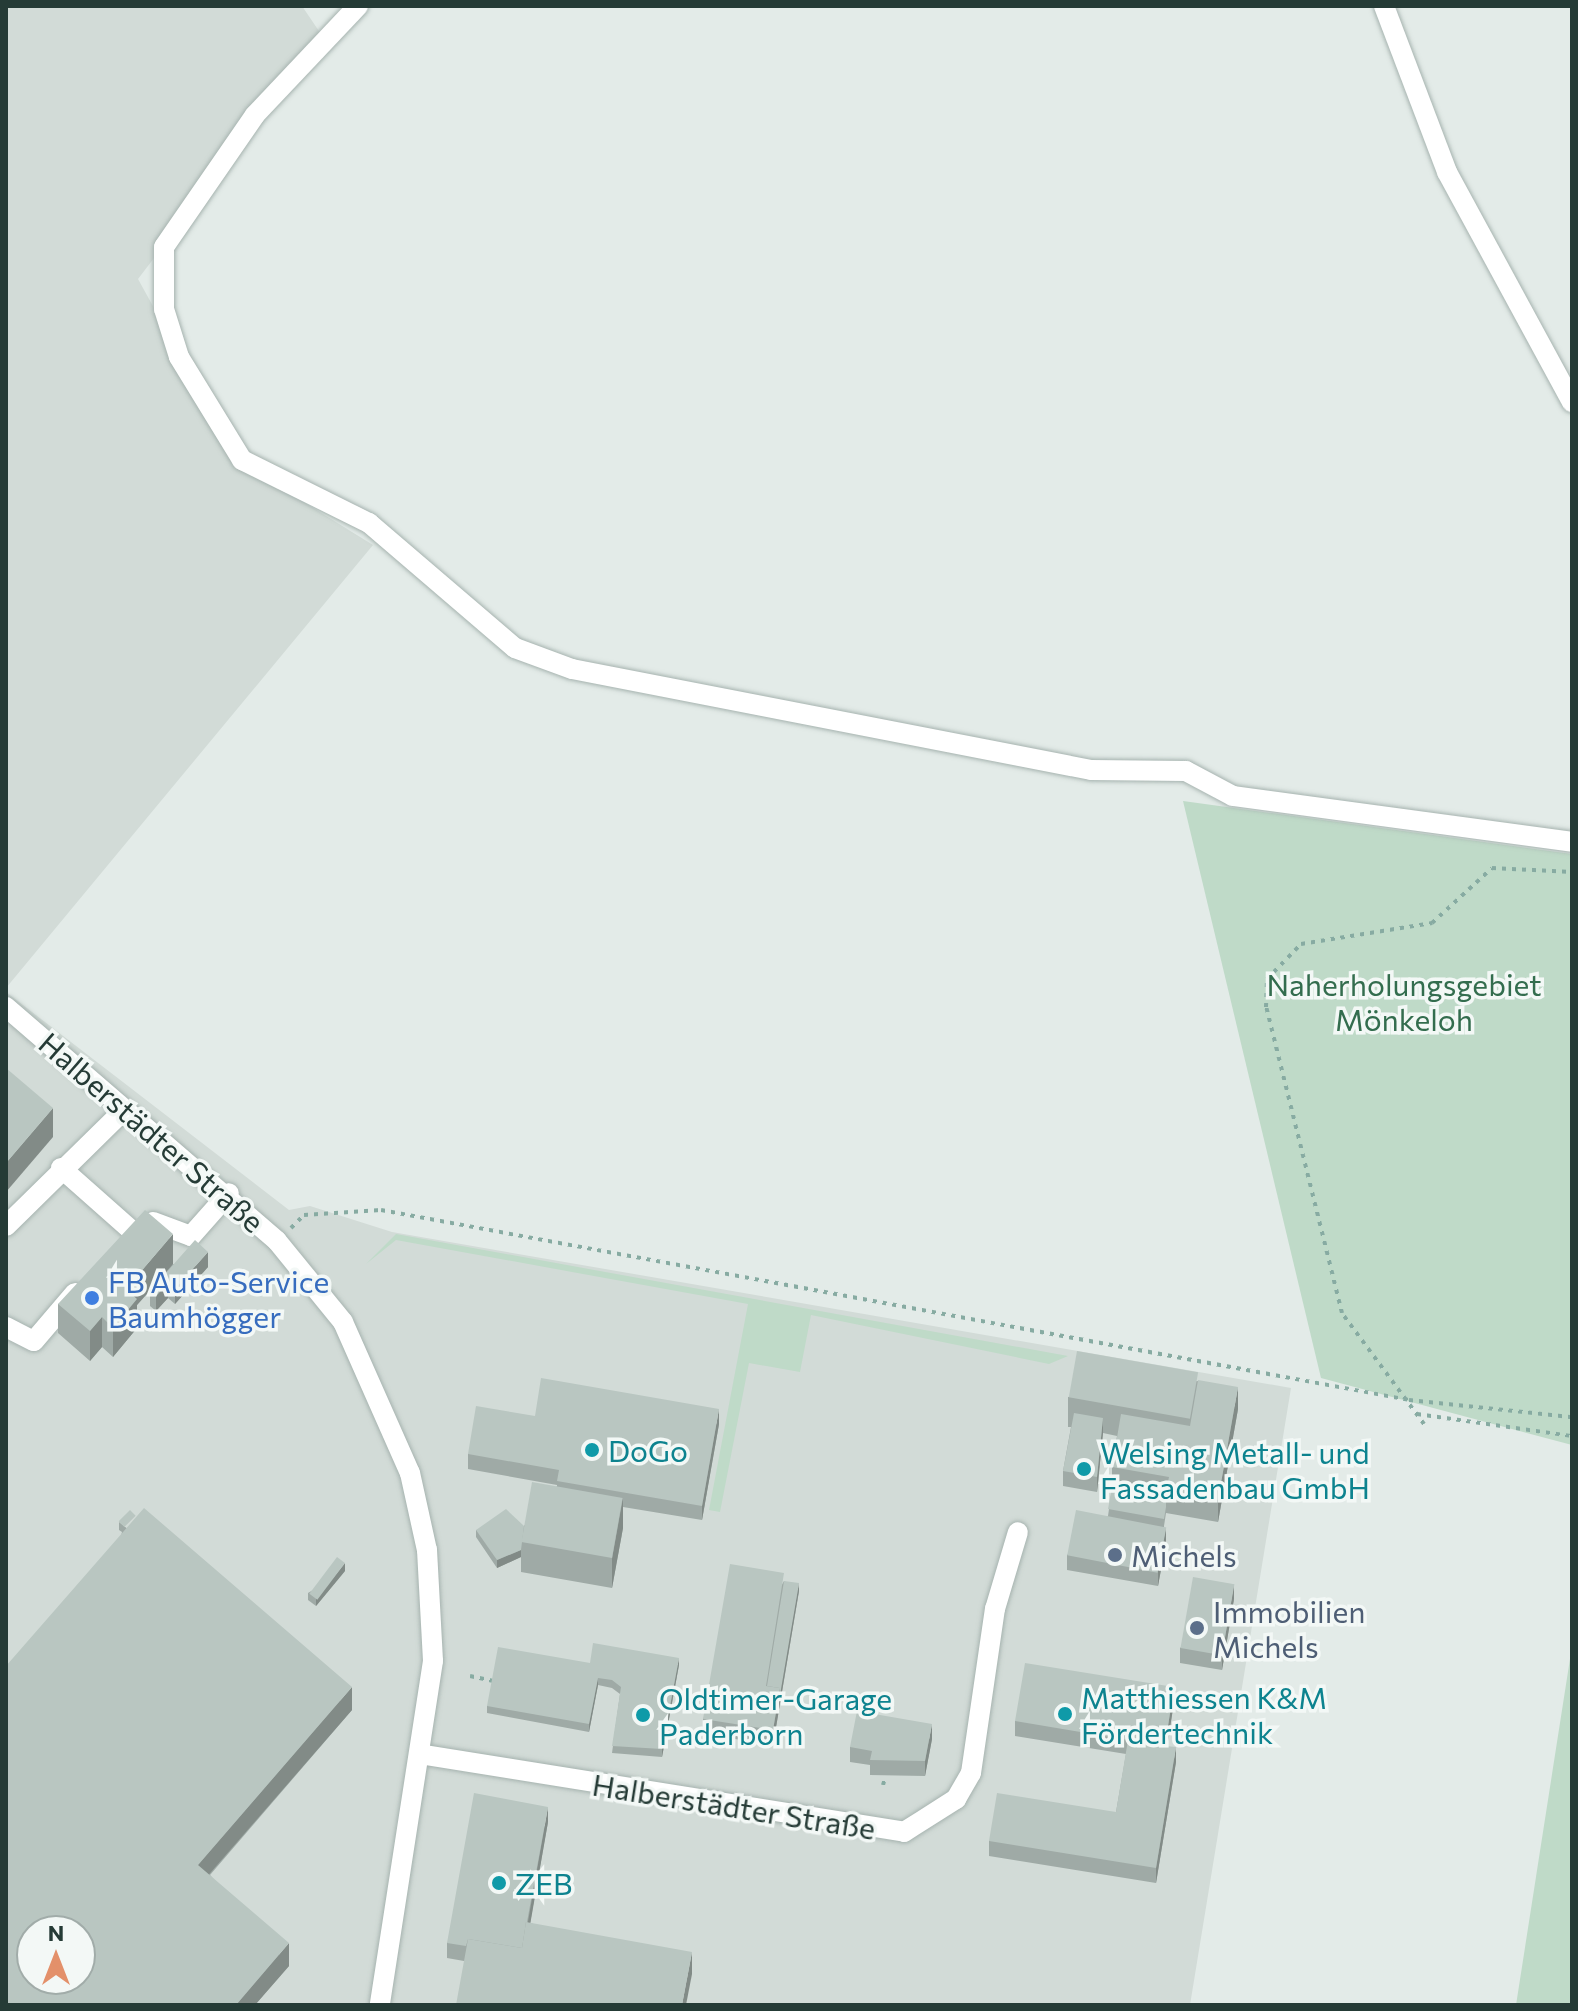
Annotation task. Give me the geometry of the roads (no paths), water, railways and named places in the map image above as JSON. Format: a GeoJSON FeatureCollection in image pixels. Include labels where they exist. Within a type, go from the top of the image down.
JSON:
{"type":"FeatureCollection","features":[{"type":"Feature","properties":{"kind":"street"},"geometry":{"type":"LineString","coordinates":[[358,6],[255,115],[164,247],[164,309],[179,357],[242,460],[369,523],[515,648],[572,669],[1091,770],[1186,771],[1233,796],[1572,842]]}},
{"type":"Feature","properties":{"kind":"street"},"geometry":{"type":"LineString","coordinates":[[1384,6],[1447,172],[1572,402]]}},
{"type":"Feature","properties":{"kind":"street","name":"Halberstädter Straße"},"geometry":{"type":"LineString","coordinates":[[6,1007],[124,1110],[229,1193],[277,1241],[343,1322],[410,1473],[427,1550],[433,1632],[419,1754],[380,2005]]}},
{"type":"Feature","properties":{"kind":"street"},"geometry":{"type":"LineString","coordinates":[[6,1226],[61,1168],[124,1110]]}},
{"type":"Feature","properties":{"kind":"street"},"geometry":{"type":"LineString","coordinates":[[61,1168],[130,1229]]}},
{"type":"Feature","properties":{"kind":"street"},"geometry":{"type":"LineString","coordinates":[[114,1248],[130,1229],[157,1221],[174,1235],[191,1236],[229,1193]]}},
{"type":"Feature","properties":{"kind":"street"},"geometry":{"type":"LineString","coordinates":[[6,1327],[34,1341],[96,1270]]}},
{"type":"Feature","properties":{"kind":"street","name":"Halberstädter Straße"},"geometry":{"type":"LineString","coordinates":[[419,1754],[904,1832],[956,1799],[971,1773],[995,1609],[1018,1532]]}},
{"type":"Feature","properties":{"kind":"place","name":"FB Auto-Service Baumhögger"},"geometry":{"type":"Point","coordinates":[92,1298]}},
{"type":"Feature","properties":{"kind":"place","name":"DoGo"},"geometry":{"type":"Point","coordinates":[592,1450]}},
{"type":"Feature","properties":{"kind":"place","name":"Welsing Metall- und Fassadenbau GmbH"},"geometry":{"type":"Point","coordinates":[1084,1469]}},
{"type":"Feature","properties":{"kind":"place","name":"Michels"},"geometry":{"type":"Point","coordinates":[1115,1555]}},
{"type":"Feature","properties":{"kind":"place","name":"Immobilien Michels"},"geometry":{"type":"Point","coordinates":[1197,1628]}},
{"type":"Feature","properties":{"kind":"place","name":"Matthiessen K&M Fördertechnik"},"geometry":{"type":"Point","coordinates":[1065,1714]}},
{"type":"Feature","properties":{"kind":"place","name":"Oldtimer-Garage Paderborn"},"geometry":{"type":"Point","coordinates":[643,1715]}},
{"type":"Feature","properties":{"kind":"place","name":"ZEB"},"geometry":{"type":"Point","coordinates":[499,1883]}},
{"type":"Feature","properties":{"kind":"park label","name":"Naherholungsgebiet Mönkeloh"},"geometry":{"type":"Point","coordinates":[1404,1001]}}]}
